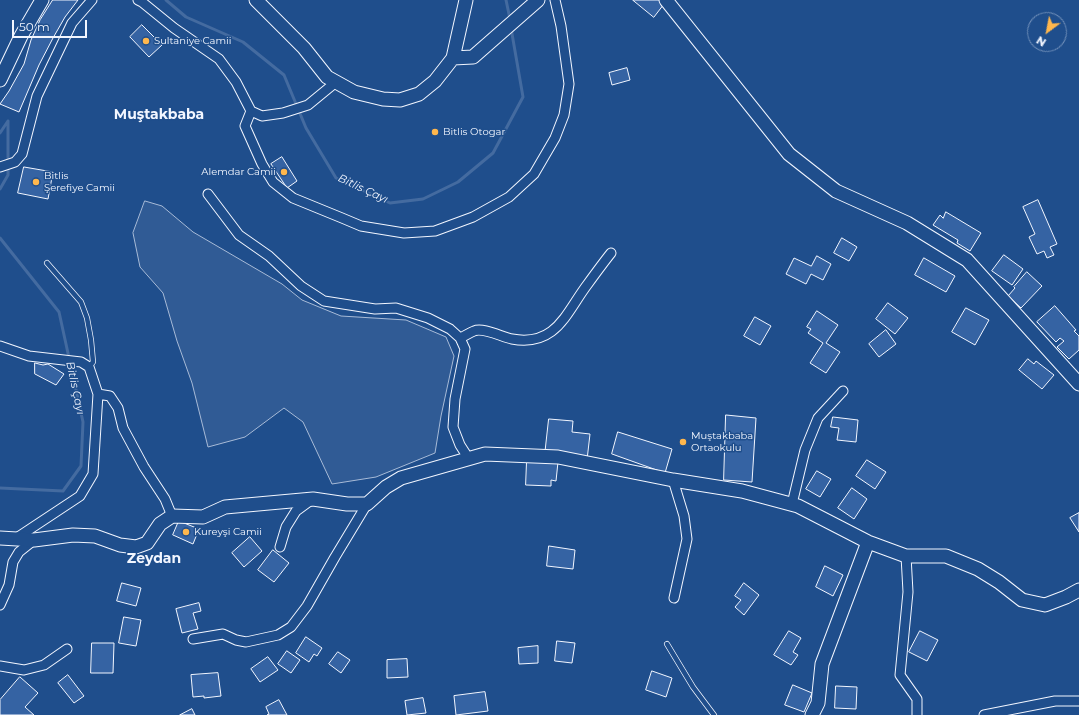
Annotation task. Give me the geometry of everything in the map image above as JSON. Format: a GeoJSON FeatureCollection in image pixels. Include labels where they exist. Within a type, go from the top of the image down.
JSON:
{"type":"FeatureCollection","features":[{"type":"Feature","properties":{"kind":"street"},"geometry":{"type":"LineString","coordinates":[[0,80],[21,36],[42,0]]}},
{"type":"Feature","properties":{"kind":"street"},"geometry":{"type":"LineString","coordinates":[[0,167],[15,162],[22,154],[37,96],[72,23],[92,0]]}},
{"type":"Feature","properties":{"kind":"street"},"geometry":{"type":"LineString","coordinates":[[138,0],[174,28],[219,59],[236,82],[250,111],[262,116],[283,113],[308,105],[336,82]]}},
{"type":"Feature","properties":{"kind":"street"},"geometry":{"type":"LineString","coordinates":[[256,0],[304,48],[327,77],[354,92],[383,99],[400,100],[419,94],[435,81],[453,58],[466,0]]}},
{"type":"Feature","properties":{"kind":"street"},"geometry":{"type":"LineString","coordinates":[[453,58],[472,57],[538,0]]}},
{"type":"Feature","properties":{"kind":"street"},"geometry":{"type":"LineString","coordinates":[[250,111],[245,126],[262,164],[273,182],[293,198],[361,226],[404,233],[435,231],[473,217],[509,197],[534,174],[554,138],[564,116],[569,84],[561,26],[555,0]]}},
{"type":"Feature","properties":{"kind":"street"},"geometry":{"type":"LineString","coordinates":[[666,0],[789,154],[836,190],[907,223],[967,260],[1079,384]]}},
{"type":"Feature","properties":{"kind":"street"},"geometry":{"type":"LineString","coordinates":[[208,194],[239,236],[269,256],[301,286],[324,301],[376,309],[396,308],[428,318],[450,329],[460,338],[465,349],[455,399],[453,427],[460,445],[469,458]]}},
{"type":"Feature","properties":{"kind":"street"},"geometry":{"type":"LineString","coordinates":[[460,338],[475,330],[513,339],[536,339],[546,335],[564,321],[587,285],[611,253]]}},
{"type":"Feature","properties":{"kind":"street"},"geometry":{"type":"LineString","coordinates":[[0,346],[29,356],[81,362],[89,367],[98,394],[93,474],[80,496],[15,539]]}},
{"type":"Feature","properties":{"kind":"street"},"geometry":{"type":"LineString","coordinates":[[792,504],[805,450],[818,418],[843,391]]}},
{"type":"Feature","properties":{"kind":"street"},"geometry":{"type":"LineString","coordinates":[[98,394],[110,396],[118,408],[123,428],[144,467],[165,499],[172,516]]}},
{"type":"Feature","properties":{"kind":"street"},"geometry":{"type":"LineString","coordinates":[[193,639],[223,634],[236,640],[246,642],[278,635],[291,626],[307,606],[367,504],[386,487],[401,478],[485,454],[558,457],[673,480],[742,491],[792,504],[868,542],[906,556],[946,556],[978,569],[999,582],[1022,600],[1045,605],[1066,598],[1079,590]]}},
{"type":"Feature","properties":{"kind":"street"},"geometry":{"type":"LineString","coordinates":[[673,480],[684,516],[687,539],[674,598]]}},
{"type":"Feature","properties":{"kind":"street"},"geometry":{"type":"LineString","coordinates":[[0,538],[34,540],[73,535],[95,536],[120,545],[136,547],[147,543],[160,524],[172,516],[203,517],[225,506],[313,499],[348,504],[367,504]]}},
{"type":"Feature","properties":{"kind":"street"},"geometry":{"type":"LineString","coordinates":[[280,547],[286,527],[296,511],[313,499]]}},
{"type":"Feature","properties":{"kind":"street"},"geometry":{"type":"LineString","coordinates":[[0,605],[9,585],[13,562],[19,552],[34,540]]}},
{"type":"Feature","properties":{"kind":"street"},"geometry":{"type":"LineString","coordinates":[[812,715],[818,703],[822,664],[868,542]]}},
{"type":"Feature","properties":{"kind":"street"},"geometry":{"type":"LineString","coordinates":[[906,556],[908,592],[900,676],[916,699],[917,715]]}},
{"type":"Feature","properties":{"kind":"street"},"geometry":{"type":"LineString","coordinates":[[0,666],[24,670],[44,665],[67,649]]}},
{"type":"Feature","properties":{"kind":"street"},"geometry":{"type":"LineString","coordinates":[[984,715],[1055,701],[1079,701]]}},
{"type":"Feature","properties":{"kind":"lane"},"geometry":{"type":"LineString","coordinates":[[47,263],[81,302],[87,318],[91,340],[93,362],[89,367]]}},
{"type":"Feature","properties":{"kind":"lane"},"geometry":{"type":"LineString","coordinates":[[667,644],[693,687],[714,715]]}},
{"type":"Feature","properties":{"kind":"shaded area"},"geometry":{"type":"Polygon","coordinates":[[[145,201],[162,206],[193,232],[282,284],[302,300],[341,316],[406,320],[446,337],[454,356],[441,416],[435,453],[376,477],[332,484],[303,422],[284,408],[245,437],[208,447],[192,383],[177,341],[163,293],[140,267],[133,233],[145,201]]]}},
{"type":"Feature","properties":{"kind":"building"},"geometry":{"type":"Polygon","coordinates":[[[53,0],[78,0],[65,17],[53,38],[39,65],[19,112],[0,104],[24,64],[31,40],[40,20],[53,0]]]}},
{"type":"Feature","properties":{"kind":"building"},"geometry":{"type":"Polygon","coordinates":[[[633,0],[659,0],[664,4],[654,17],[633,0]]]}},
{"type":"Feature","properties":{"kind":"building","name":"Sultaniye Camii"},"geometry":{"type":"Polygon","coordinates":[[[142,25],[162,45],[149,57],[130,37],[142,25]]]}},
{"type":"Feature","properties":{"kind":"building"},"geometry":{"type":"Polygon","coordinates":[[[627,68],[630,80],[612,85],[609,73],[627,68]]]}},
{"type":"Feature","properties":{"kind":"building","name":"Alemdar Camii"},"geometry":{"type":"Polygon","coordinates":[[[282,157],[297,181],[287,188],[271,164],[282,157]]]}},
{"type":"Feature","properties":{"kind":"building","name":"Bitlis Şerefiye Camii"},"geometry":{"type":"Polygon","coordinates":[[[24,167],[53,172],[48,199],[18,193],[24,167]]]}},
{"type":"Feature","properties":{"kind":"building"},"geometry":{"type":"Polygon","coordinates":[[[1038,200],[1057,244],[1050,247],[1054,255],[1047,258],[1044,251],[1037,254],[1029,237],[1035,234],[1023,207],[1038,200]]]}},
{"type":"Feature","properties":{"kind":"building"},"geometry":{"type":"Polygon","coordinates":[[[946,212],[981,233],[970,251],[957,243],[958,240],[933,225],[940,215],[943,218],[946,212]]]}},
{"type":"Feature","properties":{"kind":"building"},"geometry":{"type":"Polygon","coordinates":[[[842,238],[857,247],[849,261],[834,253],[842,238]]]}},
{"type":"Feature","properties":{"kind":"building"},"geometry":{"type":"Polygon","coordinates":[[[1004,255],[1023,269],[1012,285],[992,271],[1004,255]]]}},
{"type":"Feature","properties":{"kind":"building"},"geometry":{"type":"Polygon","coordinates":[[[817,256],[831,264],[823,280],[811,274],[806,284],[786,274],[794,258],[811,266],[817,256]]]}},
{"type":"Feature","properties":{"kind":"building"},"geometry":{"type":"Polygon","coordinates":[[[924,258],[955,276],[946,292],[915,275],[924,258]]]}},
{"type":"Feature","properties":{"kind":"building"},"geometry":{"type":"Polygon","coordinates":[[[1027,272],[1042,286],[1021,308],[1008,296],[1027,272]]]}},
{"type":"Feature","properties":{"kind":"building"},"geometry":{"type":"Polygon","coordinates":[[[888,303],[908,318],[895,334],[876,319],[888,303]]]}},
{"type":"Feature","properties":{"kind":"building"},"geometry":{"type":"Polygon","coordinates":[[[1055,306],[1076,330],[1074,331],[1079,336],[1079,350],[1069,359],[1057,347],[1064,341],[1060,338],[1056,342],[1037,322],[1055,306]]]}},
{"type":"Feature","properties":{"kind":"building"},"geometry":{"type":"Polygon","coordinates":[[[966,308],[989,320],[975,345],[952,332],[966,308]]]}},
{"type":"Feature","properties":{"kind":"building"},"geometry":{"type":"Polygon","coordinates":[[[817,311],[838,325],[826,343],[840,352],[826,373],[810,363],[823,343],[808,333],[811,329],[807,327],[817,311]]]}},
{"type":"Feature","properties":{"kind":"building"},"geometry":{"type":"Polygon","coordinates":[[[755,317],[771,326],[760,345],[744,336],[755,317]]]}},
{"type":"Feature","properties":{"kind":"building"},"geometry":{"type":"Polygon","coordinates":[[[886,330],[896,344],[879,357],[869,344],[886,330]]]}},
{"type":"Feature","properties":{"kind":"building"},"geometry":{"type":"Polygon","coordinates":[[[1028,359],[1034,364],[1036,361],[1054,375],[1042,389],[1019,370],[1028,359]]]}},
{"type":"Feature","properties":{"kind":"building"},"geometry":{"type":"Polygon","coordinates":[[[35,363],[43,365],[48,364],[64,374],[56,385],[35,374],[35,363]]]}},
{"type":"Feature","properties":{"kind":"building"},"geometry":{"type":"Polygon","coordinates":[[[726,415],[756,418],[752,482],[724,480],[726,415]]]}},
{"type":"Feature","properties":{"kind":"building"},"geometry":{"type":"Polygon","coordinates":[[[833,417],[858,420],[856,442],[837,440],[839,428],[831,427],[833,417]]]}},
{"type":"Feature","properties":{"kind":"building"},"geometry":{"type":"Polygon","coordinates":[[[549,419],[573,421],[572,432],[590,434],[587,460],[545,455],[549,419]]]}},
{"type":"Feature","properties":{"kind":"building"},"geometry":{"type":"Polygon","coordinates":[[[618,432],[672,449],[665,473],[612,454],[618,432]]]}},
{"type":"Feature","properties":{"kind":"building"},"geometry":{"type":"Polygon","coordinates":[[[527,460],[558,462],[556,481],[551,480],[551,486],[526,485],[527,460]]]}},
{"type":"Feature","properties":{"kind":"building"},"geometry":{"type":"Polygon","coordinates":[[[867,460],[886,472],[875,489],[856,476],[867,460]]]}},
{"type":"Feature","properties":{"kind":"building"},"geometry":{"type":"Polygon","coordinates":[[[817,471],[831,479],[820,497],[806,489],[817,471]]]}},
{"type":"Feature","properties":{"kind":"building"},"geometry":{"type":"Polygon","coordinates":[[[852,488],[867,499],[854,519],[838,508],[852,488]]]}},
{"type":"Feature","properties":{"kind":"building"},"geometry":{"type":"Polygon","coordinates":[[[1079,513],[1079,532],[1070,518],[1079,513]]]}},
{"type":"Feature","properties":{"kind":"building","name":"Kureyşi Camii"},"geometry":{"type":"Polygon","coordinates":[[[179,521],[199,529],[193,544],[173,535],[179,521]]]}},
{"type":"Feature","properties":{"kind":"building"},"geometry":{"type":"Polygon","coordinates":[[[250,537],[262,551],[244,567],[232,553],[250,537]]]}},
{"type":"Feature","properties":{"kind":"building"},"geometry":{"type":"Polygon","coordinates":[[[549,546],[575,550],[573,569],[547,566],[549,546]]]}},
{"type":"Feature","properties":{"kind":"building"},"geometry":{"type":"Polygon","coordinates":[[[273,550],[289,563],[274,582],[258,570],[273,550]]]}},
{"type":"Feature","properties":{"kind":"building"},"geometry":{"type":"Polygon","coordinates":[[[825,566],[843,575],[833,596],[816,587],[825,566]]]}},
{"type":"Feature","properties":{"kind":"building"},"geometry":{"type":"Polygon","coordinates":[[[122,583],[141,588],[136,606],[117,601],[122,583]]]}},
{"type":"Feature","properties":{"kind":"building"},"geometry":{"type":"Polygon","coordinates":[[[744,583],[759,595],[744,615],[735,607],[741,600],[735,596],[744,583]]]}},
{"type":"Feature","properties":{"kind":"building"},"geometry":{"type":"Polygon","coordinates":[[[199,603],[201,611],[193,613],[198,629],[182,633],[176,609],[199,603]]]}},
{"type":"Feature","properties":{"kind":"building"},"geometry":{"type":"Polygon","coordinates":[[[124,617],[141,620],[136,646],[119,643],[124,617]]]}},
{"type":"Feature","properties":{"kind":"building"},"geometry":{"type":"Polygon","coordinates":[[[789,631],[801,638],[793,652],[798,655],[791,665],[774,655],[789,631]]]}},
{"type":"Feature","properties":{"kind":"building"},"geometry":{"type":"Polygon","coordinates":[[[920,631],[938,640],[927,661],[909,652],[920,631]]]}},
{"type":"Feature","properties":{"kind":"building"},"geometry":{"type":"Polygon","coordinates":[[[306,637],[322,648],[317,656],[314,654],[309,662],[296,653],[306,637]]]}},
{"type":"Feature","properties":{"kind":"building"},"geometry":{"type":"Polygon","coordinates":[[[557,641],[575,643],[572,663],[555,661],[557,641]]]}},
{"type":"Feature","properties":{"kind":"building"},"geometry":{"type":"Polygon","coordinates":[[[92,643],[114,643],[113,673],[91,673],[92,643]]]}},
{"type":"Feature","properties":{"kind":"building"},"geometry":{"type":"Polygon","coordinates":[[[538,646],[538,663],[519,664],[518,648],[538,646]]]}},
{"type":"Feature","properties":{"kind":"building"},"geometry":{"type":"Polygon","coordinates":[[[287,651],[300,660],[291,673],[278,664],[287,651]]]}},
{"type":"Feature","properties":{"kind":"building"},"geometry":{"type":"Polygon","coordinates":[[[338,652],[350,660],[341,673],[329,664],[338,652]]]}},
{"type":"Feature","properties":{"kind":"building"},"geometry":{"type":"Polygon","coordinates":[[[268,657],[278,670],[260,682],[251,669],[268,657]]]}},
{"type":"Feature","properties":{"kind":"building"},"geometry":{"type":"Polygon","coordinates":[[[407,659],[408,677],[387,678],[387,660],[407,659]]]}},
{"type":"Feature","properties":{"kind":"building"},"geometry":{"type":"Polygon","coordinates":[[[652,671],[672,678],[666,697],[646,690],[652,671]]]}},
{"type":"Feature","properties":{"kind":"building"},"geometry":{"type":"Polygon","coordinates":[[[218,673],[221,696],[204,698],[204,696],[193,697],[191,675],[218,673]]]}},
{"type":"Feature","properties":{"kind":"building"},"geometry":{"type":"Polygon","coordinates":[[[68,675],[84,696],[74,703],[58,683],[68,675]]]}},
{"type":"Feature","properties":{"kind":"building"},"geometry":{"type":"Polygon","coordinates":[[[20,677],[38,693],[25,707],[34,715],[0,715],[0,700],[20,677]]]}},
{"type":"Feature","properties":{"kind":"building"},"geometry":{"type":"Polygon","coordinates":[[[793,685],[812,693],[804,712],[785,705],[793,685]]]}},
{"type":"Feature","properties":{"kind":"building"},"geometry":{"type":"Polygon","coordinates":[[[836,686],[857,687],[856,709],[835,708],[836,686]]]}},
{"type":"Feature","properties":{"kind":"building"},"geometry":{"type":"Polygon","coordinates":[[[485,692],[488,711],[456,715],[454,696],[485,692]]]}},
{"type":"Feature","properties":{"kind":"building"},"geometry":{"type":"Polygon","coordinates":[[[423,698],[426,713],[407,715],[405,701],[423,698]]]}},
{"type":"Feature","properties":{"kind":"building"},"geometry":{"type":"Polygon","coordinates":[[[279,700],[287,715],[267,715],[269,714],[266,707],[279,700]]]}},
{"type":"Feature","properties":{"kind":"building"},"geometry":{"type":"Polygon","coordinates":[[[192,709],[195,715],[180,715],[192,709]]]}},
{"type":"Feature","properties":{"kind":"waterway","name":"Bitlis Çayı"},"geometry":{"type":"LineString","coordinates":[[166,0],[186,17],[243,42],[284,75],[306,128],[336,178],[390,203],[423,199],[458,182],[493,153],[523,97],[511,28]]}},
{"type":"Feature","properties":{"kind":"waterway","name":"Bitlis Çayı"},"geometry":{"type":"LineString","coordinates":[[506,0],[510,19]]}},
{"type":"Feature","properties":{"kind":"waterway"},"geometry":{"type":"LineString","coordinates":[[0,133],[8,121]]}},
{"type":"Feature","properties":{"kind":"waterway","name":"Bitlis Çayı"},"geometry":{"type":"LineString","coordinates":[[0,189],[8,175],[8,121]]}},
{"type":"Feature","properties":{"kind":"waterway","name":"Bitlis Çayı"},"geometry":{"type":"LineString","coordinates":[[0,238],[59,312],[83,422],[81,466],[63,491],[0,488]]}},
{"type":"Feature","properties":{"kind":"place","name":"Sultaniye Camii"},"geometry":{"type":"Point","coordinates":[146,41]}},
{"type":"Feature","properties":{"kind":"place","name":"Bitlis Otogar"},"geometry":{"type":"Point","coordinates":[435,132]}},
{"type":"Feature","properties":{"kind":"place","name":"Alemdar Camii"},"geometry":{"type":"Point","coordinates":[284,172]}},
{"type":"Feature","properties":{"kind":"place","name":"Bitlis Şerefiye Camii"},"geometry":{"type":"Point","coordinates":[36,182]}},
{"type":"Feature","properties":{"kind":"place","name":"Muştakbaba Ortaokulu"},"geometry":{"type":"Point","coordinates":[683,442]}},
{"type":"Feature","properties":{"kind":"place","name":"Kureyşi Camii"},"geometry":{"type":"Point","coordinates":[186,532]}},
{"type":"Feature","properties":{"kind":"district","name":"Muştakbaba"},"geometry":{"type":"Point","coordinates":[159,115]}},
{"type":"Feature","properties":{"kind":"district","name":"Zeydan"},"geometry":{"type":"Point","coordinates":[154,559]}}]}
